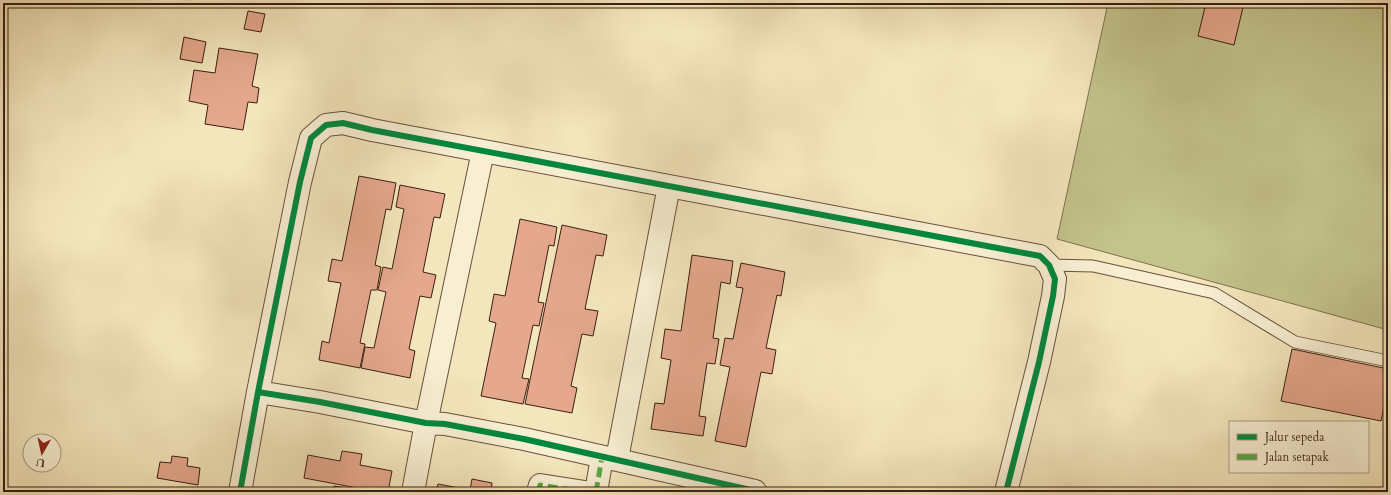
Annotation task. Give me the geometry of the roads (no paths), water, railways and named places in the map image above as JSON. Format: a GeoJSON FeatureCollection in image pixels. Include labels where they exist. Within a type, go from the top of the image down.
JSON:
{"type":"FeatureCollection","features":[{"type":"Feature","properties":{"kind":"street"},"geometry":{"type":"LineString","coordinates":[[240,492],[298,190],[311,138],[318,130],[326,125],[343,123],[372,130],[1040,256],[1049,265],[1055,279],[1053,296],[1039,362],[1006,492]]}},
{"type":"Feature","properties":{"kind":"street"},"geometry":{"type":"LineString","coordinates":[[413,492],[426,423],[484,151]]}},
{"type":"Feature","properties":{"kind":"street"},"geometry":{"type":"LineString","coordinates":[[596,492],[610,458],[669,186]]}},
{"type":"Feature","properties":{"kind":"street"},"geometry":{"type":"LineString","coordinates":[[258,392],[517,438],[755,491]]}},
{"type":"Feature","properties":{"kind":"street"},"geometry":{"type":"LineString","coordinates":[[538,492],[540,485],[585,492]]}},
{"type":"Feature","properties":{"kind":"lane"},"geometry":{"type":"LineString","coordinates":[[1049,265],[1093,266],[1214,293],[1295,342],[1388,361]]}}]}
